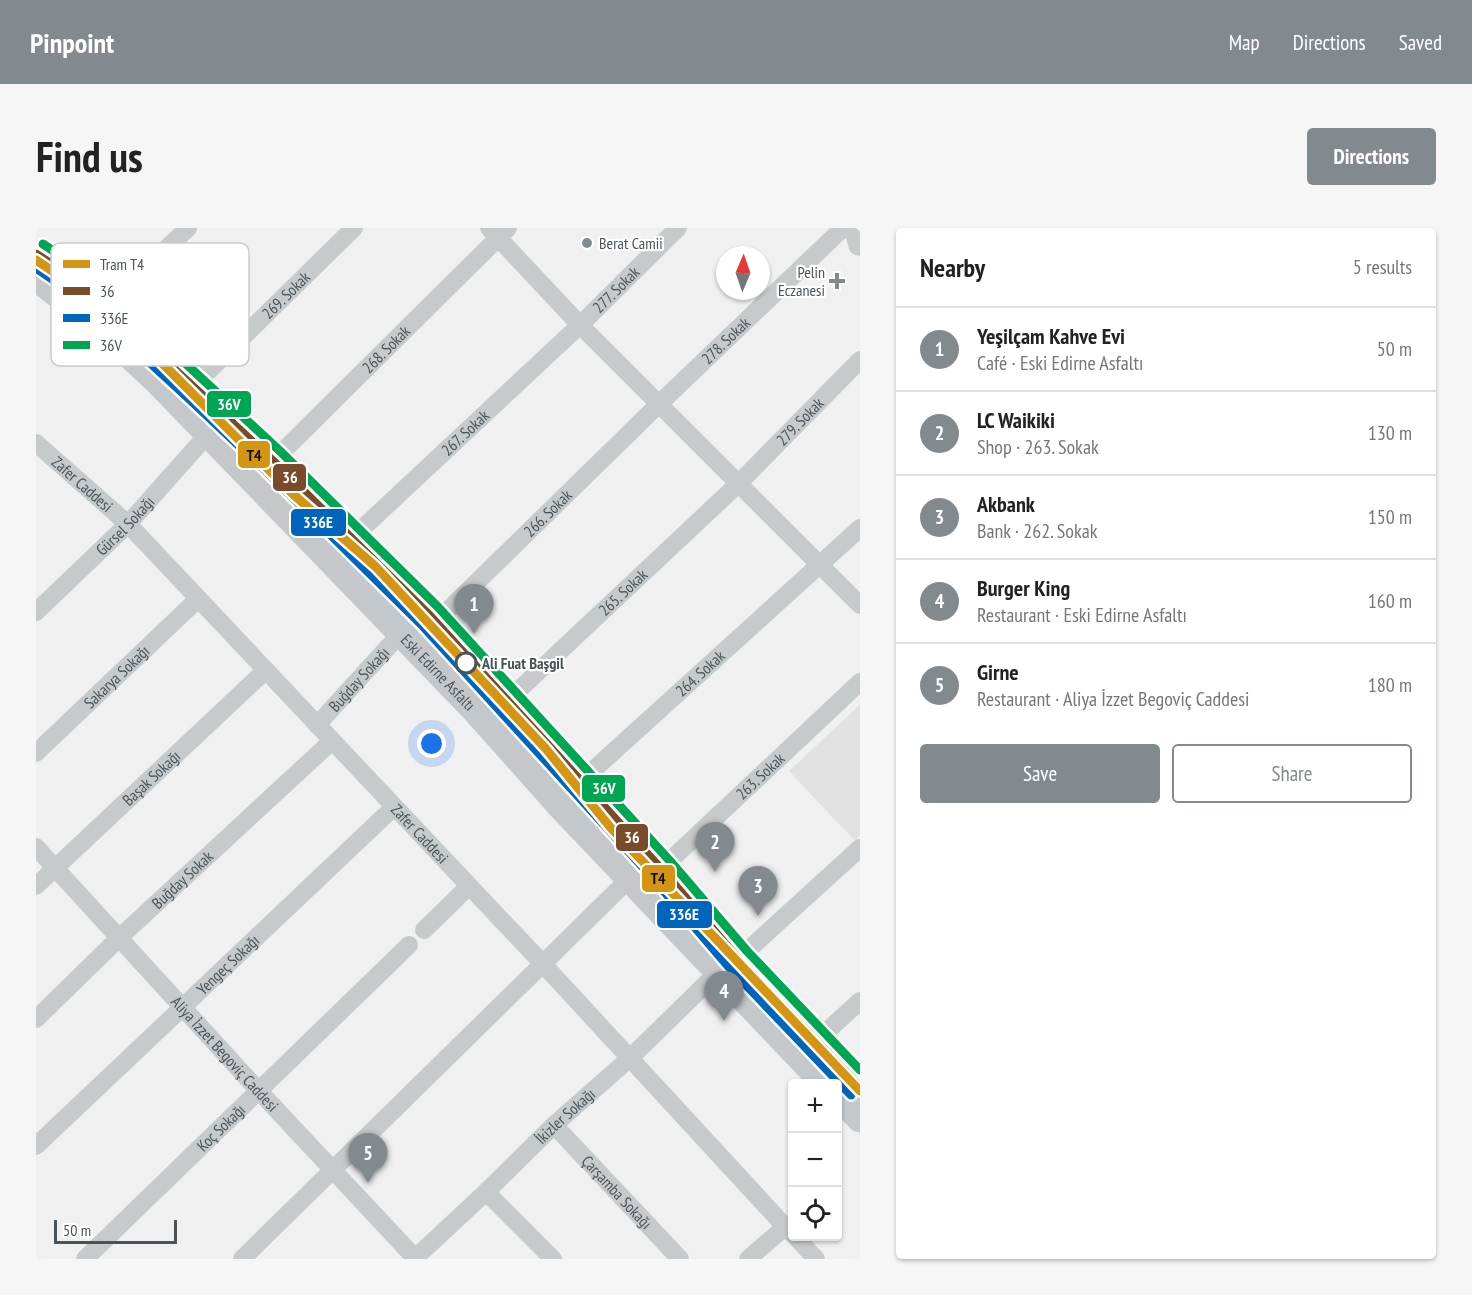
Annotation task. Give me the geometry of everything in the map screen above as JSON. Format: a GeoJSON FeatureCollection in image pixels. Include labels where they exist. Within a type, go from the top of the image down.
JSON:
{"type":"FeatureCollection","features":[{"type":"Feature","properties":{"kind":"main road","name":"Eski Edirne Asfaltı"},"geometry":{"type":"LineString","coordinates":[[36,254],[51,264]]}},
{"type":"Feature","properties":{"kind":"main road","name":"Eski Edirne Asfaltı"},"geometry":{"type":"LineString","coordinates":[[36,278],[51,289]]}},
{"type":"Feature","properties":{"kind":"main road","name":"Eski Edirne Asfaltı"},"geometry":{"type":"LineString","coordinates":[[140,366],[473,708],[629,879],[815,1042],[860,1088]]}},
{"type":"Feature","properties":{"kind":"main road","name":"Eski Edirne Asfaltı"},"geometry":{"type":"LineString","coordinates":[[171,366],[273,461],[433,619],[661,869],[728,966],[822,1079]]}},
{"type":"Feature","properties":{"kind":"main road"},"geometry":{"type":"LineString","coordinates":[[208,434],[224,429],[238,435],[245,435]]}},
{"type":"Feature","properties":{"kind":"main road"},"geometry":{"type":"LineString","coordinates":[[400,634],[401,627],[412,615],[433,619]]}},
{"type":"Feature","properties":{"kind":"main road"},"geometry":{"type":"LineString","coordinates":[[473,708],[490,710],[501,707],[507,701]]}},
{"type":"Feature","properties":{"kind":"main road"},"geometry":{"type":"LineString","coordinates":[[842,1101],[860,1119]]}},
{"type":"Feature","properties":{"kind":"street","name":"269. Sokak"},"geometry":{"type":"LineString","coordinates":[[249,331],[354,228]]}},
{"type":"Feature","properties":{"kind":"street","name":"277. Sokak"},"geometry":{"type":"LineString","coordinates":[[580,325],[678,228]]}},
{"type":"Feature","properties":{"kind":"street","name":"278. Sokak"},"geometry":{"type":"LineString","coordinates":[[659,404],[843,228]]}},
{"type":"Feature","properties":{"kind":"street"},"geometry":{"type":"LineString","coordinates":[[856,228],[860,244]]}},
{"type":"Feature","properties":{"kind":"street"},"geometry":{"type":"LineString","coordinates":[[169,243],[182,230]]}},
{"type":"Feature","properties":{"kind":"street"},"geometry":{"type":"LineString","coordinates":[[498,231],[580,325],[860,605]]}},
{"type":"Feature","properties":{"kind":"street","name":"268. Sokak"},"geometry":{"type":"LineString","coordinates":[[273,461],[498,231]]}},
{"type":"Feature","properties":{"kind":"street","name":"267. Sokak"},"geometry":{"type":"LineString","coordinates":[[351,539],[580,325]]}},
{"type":"Feature","properties":{"kind":"street","name":"279. Sokak"},"geometry":{"type":"LineString","coordinates":[[739,483],[860,360]]}},
{"type":"Feature","properties":{"kind":"street","name":"269. Sokak"},"geometry":{"type":"LineString","coordinates":[[193,386],[213,366]]}},
{"type":"Feature","properties":{"kind":"street","name":"266. Sokak"},"geometry":{"type":"LineString","coordinates":[[433,619],[659,404]]}},
{"type":"Feature","properties":{"kind":"street","name":"Gürsel Sokağı"},"geometry":{"type":"LineString","coordinates":[[36,612],[128,524],[208,434]]}},
{"type":"Feature","properties":{"kind":"street","name":"Zafer Caddesi"},"geometry":{"type":"LineString","coordinates":[[36,443],[128,524],[543,964],[788,1230]]}},
{"type":"Feature","properties":{"kind":"street","name":"265. Sokak"},"geometry":{"type":"LineString","coordinates":[[507,701],[739,483]]}},
{"type":"Feature","properties":{"kind":"street","name":"264. Sokak"},"geometry":{"type":"LineString","coordinates":[[580,782],[860,528]]}},
{"type":"Feature","properties":{"kind":"street","name":"Sakarya Sokağı"},"geometry":{"type":"LineString","coordinates":[[36,753],[198,599]]}},
{"type":"Feature","properties":{"kind":"street","name":"Buğday Sokağı"},"geometry":{"type":"LineString","coordinates":[[317,725],[400,634]]}},
{"type":"Feature","properties":{"kind":"street","name":"Başak Sokağı"},"geometry":{"type":"LineString","coordinates":[[36,886],[265,671]]}},
{"type":"Feature","properties":{"kind":"street","name":"263. Sokak"},"geometry":{"type":"LineString","coordinates":[[661,869],[860,682]]}},
{"type":"Feature","properties":{"kind":"street","name":"Buğday Sokak"},"geometry":{"type":"LineString","coordinates":[[36,1019],[120,937],[332,741]]}},
{"type":"Feature","properties":{"kind":"street","name":"Yengeç Sokağı"},"geometry":{"type":"LineString","coordinates":[[36,1146],[394,807]]}},
{"type":"Feature","properties":{"kind":"street","name":"Aliya İzzet Begoviç Caddesi"},"geometry":{"type":"LineString","coordinates":[[36,847],[415,1259]]}},
{"type":"Feature","properties":{"kind":"street","name":"İkizler Sokağı"},"geometry":{"type":"LineString","coordinates":[[415,1259],[554,1125],[860,848]]}},
{"type":"Feature","properties":{"kind":"street"},"geometry":{"type":"LineString","coordinates":[[242,1259],[629,879]]}},
{"type":"Feature","properties":{"kind":"street"},"geometry":{"type":"LineString","coordinates":[[424,930],[468,887]]}},
{"type":"Feature","properties":{"kind":"street","name":"Koç Sokağı"},"geometry":{"type":"LineString","coordinates":[[85,1259],[409,945]]}},
{"type":"Feature","properties":{"kind":"street"},"geometry":{"type":"LineString","coordinates":[[815,1042],[860,1002]]}},
{"type":"Feature","properties":{"kind":"street","name":"Çarşamba Sokağı"},"geometry":{"type":"LineString","coordinates":[[554,1125],[680,1259]]}},
{"type":"Feature","properties":{"kind":"street"},"geometry":{"type":"LineString","coordinates":[[486,1192],[553,1259]]}},
{"type":"Feature","properties":{"kind":"street"},"geometry":{"type":"LineString","coordinates":[[748,1259],[788,1235]]}},
{"type":"Feature","properties":{"kind":"street","name":"Zafer Caddesi"},"geometry":{"type":"LineString","coordinates":[[799,1241],[816,1259]]}},
{"type":"Feature","properties":{"kind":"shaded area"},"geometry":{"type":"Polygon","coordinates":[[[860,705],[860,836],[855,841],[789,771],[860,705]]]}},
{"type":"Feature","properties":{"kind":"tram line","name":"T4"},"geometry":{"type":"LineString","coordinates":[[36,260],[51,270]]}},
{"type":"Feature","properties":{"kind":"tram line","name":"T4"},"geometry":{"type":"LineString","coordinates":[[165,366],[294,495],[376,567],[546,749],[611,828],[860,1091]]}},
{"type":"Feature","properties":{"kind":"transit line","name":"36V"},"geometry":{"type":"LineString","coordinates":[[43,244],[51,249]]}},
{"type":"Feature","properties":{"kind":"transit line","name":"36"},"geometry":{"type":"LineString","coordinates":[[36,254],[51,264]]}},
{"type":"Feature","properties":{"kind":"transit line","name":"336E"},"geometry":{"type":"LineString","coordinates":[[36,268],[51,278]]}},
{"type":"Feature","properties":{"kind":"transit line","name":"336E"},"geometry":{"type":"LineString","coordinates":[[153,366],[265,470],[421,624],[652,877],[729,967],[851,1095]]}},
{"type":"Feature","properties":{"kind":"transit line","name":"36"},"geometry":{"type":"LineString","coordinates":[[171,366],[273,461],[430,616],[661,869],[738,959],[860,1087]]}},
{"type":"Feature","properties":{"kind":"transit line","name":"36V"},"geometry":{"type":"LineString","coordinates":[[188,366],[281,452],[438,607],[670,861],[747,951],[860,1070]]}},
{"type":"Feature","properties":{"kind":"place","name":"Berat Camii"},"geometry":{"type":"Point","coordinates":[587,243]}},
{"type":"Feature","properties":{"kind":"place","name":"Pelin Eczanesi"},"geometry":{"type":"Point","coordinates":[837,281]}},
{"type":"Feature","properties":{"kind":"place","name":"Yeşilçam Kahve Evi"},"geometry":{"type":"Point","coordinates":[474,634]}},
{"type":"Feature","properties":{"kind":"place","name":"Ali Fuat Başgil"},"geometry":{"type":"Point","coordinates":[466,663]}},
{"type":"Feature","properties":{"kind":"place","name":"LC Waikiki"},"geometry":{"type":"Point","coordinates":[715,872]}},
{"type":"Feature","properties":{"kind":"place","name":"Akbank"},"geometry":{"type":"Point","coordinates":[758,916]}},
{"type":"Feature","properties":{"kind":"place","name":"Burger King"},"geometry":{"type":"Point","coordinates":[724,1021]}},
{"type":"Feature","properties":{"kind":"place","name":"Girne"},"geometry":{"type":"Point","coordinates":[368,1183]}}]}
